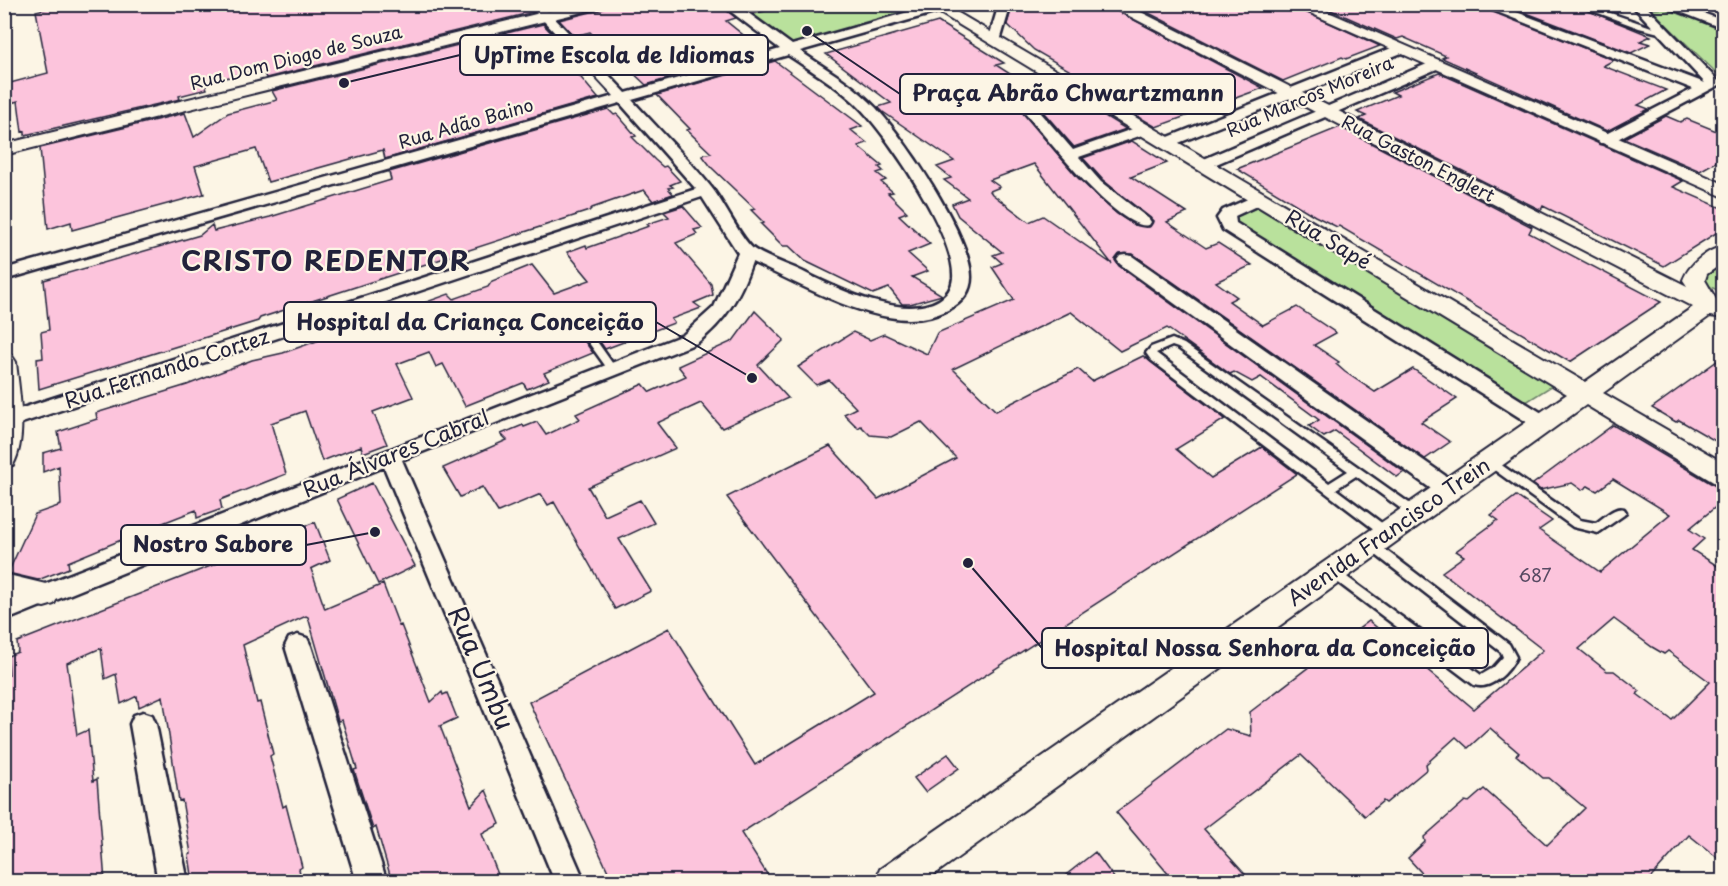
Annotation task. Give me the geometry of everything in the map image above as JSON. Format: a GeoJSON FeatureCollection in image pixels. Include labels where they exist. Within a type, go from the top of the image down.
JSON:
{"type":"FeatureCollection","features":[{"type":"Feature","properties":{"kind":"street"},"geometry":{"type":"LineString","coordinates":[[534,4],[624,99],[706,191],[747,253],[853,299],[886,310],[925,312],[941,307],[954,299],[960,289],[962,276],[950,234],[895,140],[865,104],[727,4]]}},
{"type":"Feature","properties":{"kind":"street","name":"Rua Dom Diogo de Souza"},"geometry":{"type":"LineString","coordinates":[[4,150],[597,4]]}},
{"type":"Feature","properties":{"kind":"street"},"geometry":{"type":"LineString","coordinates":[[994,41],[1005,4]]}},
{"type":"Feature","properties":{"kind":"street","name":"Rua Gaston Englert"},"geometry":{"type":"LineString","coordinates":[[1113,4],[1719,310]]}},
{"type":"Feature","properties":{"kind":"street"},"geometry":{"type":"LineString","coordinates":[[1297,4],[1724,191]]}},
{"type":"Feature","properties":{"kind":"street"},"geometry":{"type":"LineString","coordinates":[[1483,4],[1704,89]]}},
{"type":"Feature","properties":{"kind":"street"},"geometry":{"type":"LineString","coordinates":[[1605,140],[1714,84],[1637,4]]}},
{"type":"Feature","properties":{"kind":"street"},"geometry":{"type":"LineString","coordinates":[[1665,4],[1724,25]]}},
{"type":"Feature","properties":{"kind":"street","name":"Rua Adão Baino"},"geometry":{"type":"LineString","coordinates":[[4,275],[790,51],[934,6]]}},
{"type":"Feature","properties":{"kind":"street","name":"Rua Sapé"},"geometry":{"type":"LineString","coordinates":[[934,6],[1724,476]]}},
{"type":"Feature","properties":{"kind":"street","name":"Rua Marcos Moreira"},"geometry":{"type":"LineString","coordinates":[[1166,143],[1399,49]]}},
{"type":"Feature","properties":{"kind":"street","name":"Rua Marcos Moreira"},"geometry":{"type":"LineString","coordinates":[[1202,165],[1434,65]]}},
{"type":"Feature","properties":{"kind":"street"},"geometry":{"type":"LineString","coordinates":[[1023,100],[1069,156],[1104,193],[1143,222]]}},
{"type":"Feature","properties":{"kind":"street"},"geometry":{"type":"LineString","coordinates":[[1069,156],[1143,130]]}},
{"type":"Feature","properties":{"kind":"street","name":"Rua Fernando Cortez"},"geometry":{"type":"LineString","coordinates":[[7,421],[706,191]]}},
{"type":"Feature","properties":{"kind":"street"},"geometry":{"type":"LineString","coordinates":[[1259,199],[1229,213],[1225,218],[1229,226],[1543,423]]}},
{"type":"Feature","properties":{"kind":"street"},"geometry":{"type":"LineString","coordinates":[[1719,310],[1694,280],[1697,271],[1724,252]]}},
{"type":"Feature","properties":{"kind":"street","name":"Rua Álvares Cabral"},"geometry":{"type":"LineString","coordinates":[[4,611],[390,456],[690,339],[708,327],[731,297],[747,253]]}},
{"type":"Feature","properties":{"kind":"street"},"geometry":{"type":"LineString","coordinates":[[1126,260],[1449,490]]}},
{"type":"Feature","properties":{"kind":"street","name":"Avenida Francisco Trein"},"geometry":{"type":"LineString","coordinates":[[893,882],[1586,393],[1719,310]]}},
{"type":"Feature","properties":{"kind":"street"},"geometry":{"type":"LineString","coordinates":[[4,362],[7,421],[4,458]]}},
{"type":"Feature","properties":{"kind":"street","name":"Rua Umbu"},"geometry":{"type":"LineString","coordinates":[[390,456],[441,572],[570,882]]}},
{"type":"Feature","properties":{"kind":"street"},"geometry":{"type":"LineString","coordinates":[[4,586],[44,595]]}},
{"type":"Feature","properties":{"kind":"street"},"geometry":{"type":"LineString","coordinates":[[298,646],[372,882]]}},
{"type":"Feature","properties":{"kind":"street"},"geometry":{"type":"LineString","coordinates":[[143,724],[173,882]]}},
{"type":"Feature","properties":{"kind":"lane"},"geometry":{"type":"LineString","coordinates":[[1577,4],[1641,27],[1663,32]]}},
{"type":"Feature","properties":{"kind":"lane"},"geometry":{"type":"LineString","coordinates":[[571,311],[612,369]]}},
{"type":"Feature","properties":{"kind":"lane"},"geometry":{"type":"LineString","coordinates":[[1332,572],[1479,681],[1488,680],[1508,662],[1510,657],[1506,648],[1379,539],[1328,489],[1154,358],[1151,353],[1154,349],[1172,342],[1181,346],[1416,513]]}},
{"type":"Feature","properties":{"kind":"lane"},"geometry":{"type":"LineString","coordinates":[[1490,460],[1577,524],[1599,528],[1620,512]]}},
{"type":"Feature","properties":{"kind":"lane"},"geometry":{"type":"LineString","coordinates":[[1328,489],[1356,471]]}},
{"type":"Feature","properties":{"kind":"green space"},"geometry":{"type":"Polygon","coordinates":[[[928,4],[933,7],[789,46],[746,16],[791,5],[928,4]]]}},
{"type":"Feature","properties":{"kind":"green space"},"geometry":{"type":"Polygon","coordinates":[[[1663,8],[1723,29],[1723,79],[1651,10],[1663,8]]]}},
{"type":"Feature","properties":{"kind":"green space"},"geometry":{"type":"Polygon","coordinates":[[[1258,203],[1558,382],[1523,404],[1236,225],[1236,215],[1258,203]]]}},
{"type":"Feature","properties":{"kind":"green space"},"geometry":{"type":"Polygon","coordinates":[[[1723,259],[1723,293],[1695,279],[1723,259]]]}},
{"type":"Feature","properties":{"kind":"building"},"geometry":{"type":"Polygon","coordinates":[[[66,4],[526,4],[533,12],[266,78],[262,69],[205,83],[207,89],[179,96],[180,99],[25,135],[25,131],[22,132],[18,101],[11,103],[10,83],[48,73],[36,11],[66,4]]]}},
{"type":"Feature","properties":{"kind":"building"},"geometry":{"type":"Polygon","coordinates":[[[606,4],[719,4],[736,18],[726,21],[763,51],[646,85],[590,32],[574,36],[559,20],[603,9],[606,4]]]}},
{"type":"Feature","properties":{"kind":"building"},"geometry":{"type":"Polygon","coordinates":[[[740,4],[766,4],[767,10],[753,14],[740,4]]]}},
{"type":"Feature","properties":{"kind":"building"},"geometry":{"type":"Polygon","coordinates":[[[1013,4],[1104,4],[1263,88],[1156,127],[1075,79],[1081,77],[1034,50],[1007,24],[1013,4]]]}},
{"type":"Feature","properties":{"kind":"building"},"geometry":{"type":"Polygon","coordinates":[[[1131,4],[1288,4],[1380,46],[1346,59],[1342,57],[1283,81],[1131,4]]]}},
{"type":"Feature","properties":{"kind":"building"},"geometry":{"type":"Polygon","coordinates":[[[1317,4],[1475,4],[1614,60],[1603,66],[1666,90],[1638,105],[1649,109],[1607,131],[1442,58],[1446,56],[1403,37],[1397,39],[1317,4]]]}},
{"type":"Feature","properties":{"kind":"building"},"geometry":{"type":"Polygon","coordinates":[[[1503,4],[1572,4],[1651,36],[1640,41],[1650,44],[1631,53],[1503,4]]]}},
{"type":"Feature","properties":{"kind":"building"},"geometry":{"type":"Polygon","coordinates":[[[1592,4],[1629,4],[1630,6],[1616,13],[1592,4]]]}},
{"type":"Feature","properties":{"kind":"building"},"geometry":{"type":"Polygon","coordinates":[[[938,22],[1004,63],[996,65],[1038,92],[1056,86],[1126,129],[1074,147],[1030,97],[1018,96],[1014,100],[1078,178],[1117,214],[1134,225],[1149,227],[1153,221],[1103,180],[1083,158],[1132,141],[1167,163],[1131,177],[1187,213],[1167,222],[1206,248],[1218,243],[1252,265],[1216,282],[1237,297],[1229,301],[1263,325],[1297,307],[1336,333],[1314,345],[1339,362],[1336,364],[1345,372],[1375,392],[1413,369],[1457,399],[1421,422],[1450,442],[1425,459],[1133,254],[1120,254],[1115,260],[1119,266],[1404,472],[1397,477],[1335,431],[1324,437],[1309,426],[1319,420],[1261,377],[1252,382],[1234,372],[1230,374],[1167,328],[1120,351],[1071,312],[953,369],[996,411],[1078,369],[1092,381],[1143,356],[1225,419],[1176,449],[1211,478],[1262,447],[1297,474],[741,833],[772,882],[613,882],[529,702],[669,628],[755,765],[874,692],[727,497],[830,446],[878,499],[956,458],[921,422],[891,437],[870,435],[861,426],[858,428],[844,414],[856,408],[829,380],[816,385],[798,367],[853,332],[870,340],[884,334],[927,354],[937,333],[1014,300],[992,267],[1002,263],[993,255],[1002,252],[958,216],[952,204],[968,198],[944,180],[951,178],[937,167],[954,161],[883,112],[878,107],[891,103],[826,54],[938,22]],[[1034,164],[990,180],[1000,187],[990,191],[1029,222],[1043,216],[1112,264],[1034,164]]]}},
{"type":"Feature","properties":{"kind":"building"},"geometry":{"type":"Polygon","coordinates":[[[543,24],[558,40],[551,42],[598,98],[385,159],[383,150],[268,182],[256,149],[195,166],[204,194],[72,230],[71,222],[48,229],[40,148],[185,113],[194,137],[228,113],[277,100],[272,91],[543,24]]]}},
{"type":"Feature","properties":{"kind":"building"},"geometry":{"type":"Polygon","coordinates":[[[775,61],[862,126],[851,130],[867,143],[858,146],[882,166],[879,167],[883,171],[877,173],[886,180],[881,182],[893,192],[888,193],[907,212],[899,215],[930,244],[908,253],[928,271],[912,277],[942,295],[902,304],[889,288],[873,294],[805,261],[789,246],[783,246],[761,224],[764,223],[751,210],[755,209],[712,168],[702,155],[711,153],[687,130],[690,129],[657,95],[775,61]]]}},
{"type":"Feature","properties":{"kind":"building"},"geometry":{"type":"Polygon","coordinates":[[[1439,73],[1683,181],[1673,187],[1724,209],[1724,228],[1664,266],[1543,206],[1541,210],[1359,119],[1366,116],[1357,112],[1398,95],[1392,92],[1439,73]]]}},
{"type":"Feature","properties":{"kind":"building"},"geometry":{"type":"Polygon","coordinates":[[[608,109],[614,115],[617,114],[636,136],[632,137],[655,160],[663,167],[666,166],[680,181],[668,188],[673,194],[653,201],[644,190],[589,211],[260,318],[258,321],[39,389],[37,359],[43,358],[41,332],[49,330],[44,280],[200,235],[212,225],[214,231],[270,217],[391,180],[389,172],[608,109]]]}},
{"type":"Feature","properties":{"kind":"building"},"geometry":{"type":"Polygon","coordinates":[[[1666,116],[1680,122],[1687,119],[1724,134],[1724,157],[1700,171],[1624,138],[1666,116]]]}},
{"type":"Feature","properties":{"kind":"building"},"geometry":{"type":"Polygon","coordinates":[[[1340,127],[1532,227],[1529,233],[1661,302],[1570,362],[1339,226],[1315,216],[1237,169],[1340,127]]]}},
{"type":"Feature","properties":{"kind":"building"},"geometry":{"type":"Polygon","coordinates":[[[683,206],[702,228],[694,230],[697,234],[676,243],[711,284],[713,295],[694,303],[701,308],[671,319],[674,323],[605,349],[576,308],[570,306],[564,312],[593,353],[544,373],[549,380],[527,389],[523,383],[465,406],[443,364],[436,367],[429,352],[397,364],[413,397],[373,412],[387,444],[363,453],[361,446],[322,461],[305,411],[271,423],[286,474],[220,500],[222,509],[197,518],[196,510],[68,562],[69,568],[38,580],[8,573],[35,514],[61,505],[59,466],[43,472],[43,453],[61,448],[58,432],[97,419],[96,413],[187,385],[252,360],[283,353],[449,294],[454,299],[488,287],[492,281],[532,265],[554,293],[590,280],[567,252],[586,245],[587,248],[649,226],[647,224],[669,217],[664,212],[683,206]]]}},
{"type":"Feature","properties":{"kind":"building"},"geometry":{"type":"Polygon","coordinates":[[[755,311],[784,340],[758,365],[788,398],[722,428],[701,403],[657,423],[676,448],[588,487],[605,516],[640,500],[654,523],[619,539],[651,591],[615,609],[554,502],[548,505],[541,494],[498,512],[482,487],[460,497],[443,468],[507,440],[501,434],[523,425],[524,427],[537,422],[546,435],[580,419],[576,414],[643,384],[650,392],[686,376],[678,366],[733,341],[755,311]]]}},
{"type":"Feature","properties":{"kind":"building"},"geometry":{"type":"Polygon","coordinates":[[[1724,356],[1724,446],[1679,420],[1676,422],[1652,408],[1724,356]]]}},
{"type":"Feature","properties":{"kind":"building"},"geometry":{"type":"Polygon","coordinates":[[[1613,425],[1724,491],[1724,500],[1689,529],[1704,539],[1692,550],[1724,570],[1724,863],[1689,835],[1647,882],[1430,882],[1408,858],[1425,842],[1424,837],[1465,801],[1469,802],[1484,789],[1547,845],[1585,808],[1549,778],[1543,778],[1490,728],[1468,748],[1456,737],[1426,764],[1427,769],[1386,803],[1383,801],[1365,816],[1301,755],[1204,829],[1252,882],[1175,882],[1116,812],[1226,729],[1251,736],[1250,712],[1369,621],[1474,709],[1543,650],[1442,572],[1464,556],[1456,551],[1498,520],[1491,515],[1516,496],[1552,521],[1539,530],[1600,572],[1670,514],[1613,479],[1597,491],[1588,486],[1582,490],[1572,483],[1540,490],[1533,484],[1613,425]],[[1614,619],[1579,649],[1607,671],[1614,671],[1640,691],[1637,694],[1672,720],[1710,682],[1668,651],[1664,654],[1614,619]]]}},
{"type":"Feature","properties":{"kind":"building"},"geometry":{"type":"Polygon","coordinates":[[[372,483],[415,566],[378,584],[337,499],[372,483]]]}},
{"type":"Feature","properties":{"kind":"building"},"geometry":{"type":"Polygon","coordinates":[[[315,522],[330,560],[311,569],[325,609],[383,584],[431,702],[442,692],[443,695],[447,693],[457,718],[440,726],[471,806],[486,790],[500,824],[482,834],[501,882],[392,882],[376,827],[373,829],[354,770],[357,769],[342,720],[338,721],[306,616],[243,645],[257,703],[260,702],[273,754],[270,756],[283,807],[286,805],[302,867],[299,869],[302,882],[193,882],[189,855],[191,854],[182,800],[179,801],[163,696],[139,707],[137,696],[121,704],[116,674],[105,679],[101,648],[67,663],[77,735],[88,730],[93,781],[97,779],[105,882],[4,882],[4,752],[11,750],[4,677],[9,675],[8,656],[18,652],[17,642],[236,556],[233,546],[252,538],[254,546],[315,522]]]}},
{"type":"Feature","properties":{"kind":"building"},"geometry":{"type":"Polygon","coordinates":[[[948,754],[959,768],[925,792],[914,778],[948,754]]]}},
{"type":"Feature","properties":{"kind":"building"},"geometry":{"type":"Polygon","coordinates":[[[1095,852],[1117,882],[1057,882],[1095,852]]]}},
{"type":"Feature","properties":{"kind":"place","name":"Praça Abrão Chwartzmann"},"geometry":{"type":"Point","coordinates":[807,31]}},
{"type":"Feature","properties":{"kind":"place","name":"UpTime Escola de Idiomas"},"geometry":{"type":"Point","coordinates":[344,83]}},
{"type":"Feature","properties":{"kind":"place","name":"Hospital da Criança Conceição"},"geometry":{"type":"Point","coordinates":[752,378]}},
{"type":"Feature","properties":{"kind":"place","name":"Nostro Sabore"},"geometry":{"type":"Point","coordinates":[375,532]}},
{"type":"Feature","properties":{"kind":"place","name":"Hospital Nossa Senhora da Conceição"},"geometry":{"type":"Point","coordinates":[968,563]}},
{"type":"Feature","properties":{"kind":"district","name":"CRISTO REDENTOR"},"geometry":{"type":"Point","coordinates":[326,262]}}]}
